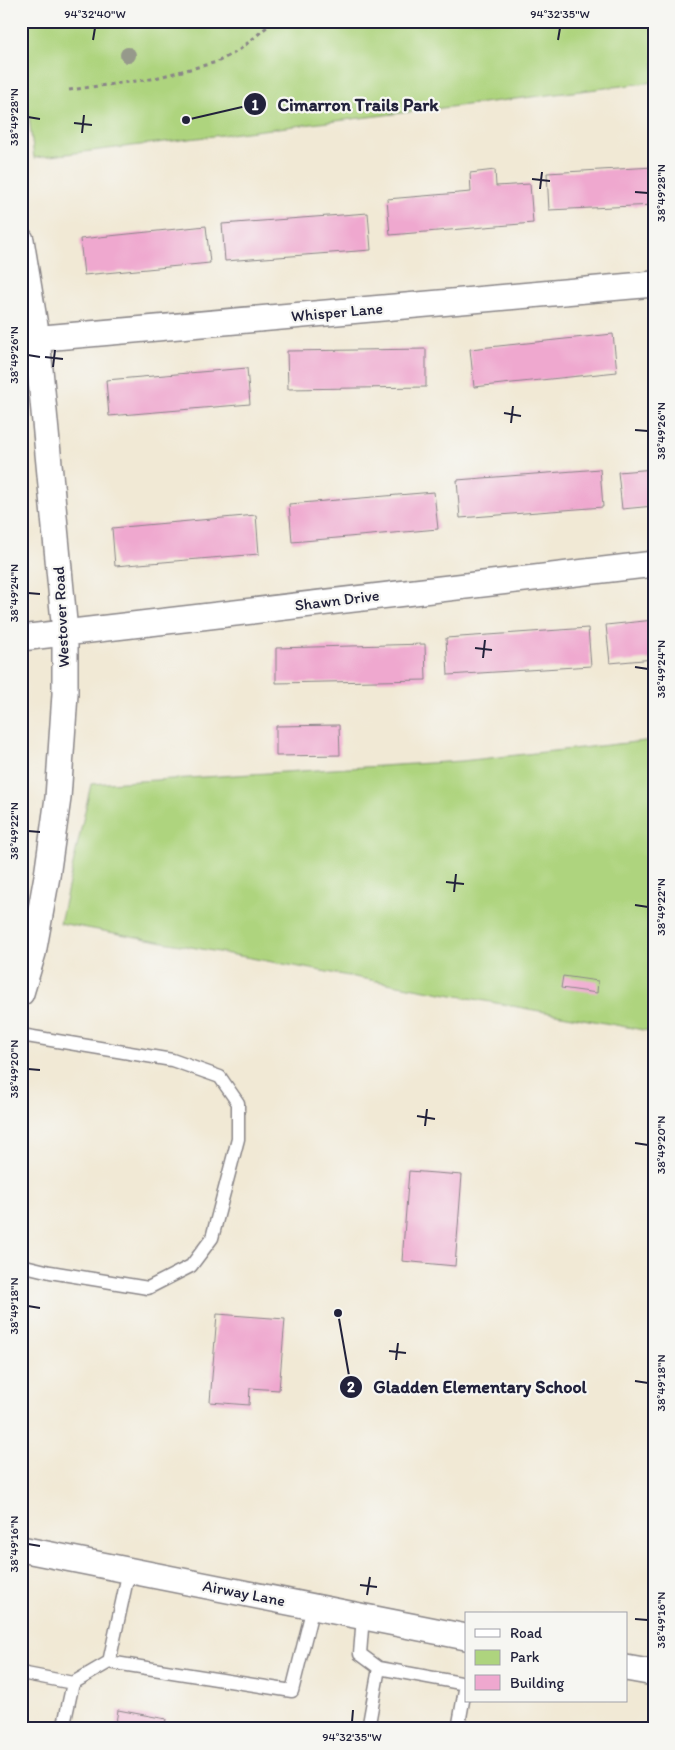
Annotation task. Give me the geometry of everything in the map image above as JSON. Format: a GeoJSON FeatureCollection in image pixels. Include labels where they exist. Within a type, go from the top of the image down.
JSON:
{"type":"FeatureCollection","features":[{"type":"Feature","properties":{"kind":"street","name":"Westover Road"},"geometry":{"type":"LineString","coordinates":[[21,240],[29,339],[65,632],[65,694],[58,798],[47,876],[33,953],[21,993]]}},
{"type":"Feature","properties":{"kind":"street","name":"Whisper Lane"},"geometry":{"type":"LineString","coordinates":[[29,339],[654,284]]}},
{"type":"Feature","properties":{"kind":"street","name":"Shawn Drive"},"geometry":{"type":"LineString","coordinates":[[21,638],[654,564]]}},
{"type":"Feature","properties":{"kind":"street","name":"Airway Lane"},"geometry":{"type":"LineString","coordinates":[[21,1550],[465,1636]]}},
{"type":"Feature","properties":{"kind":"street"},"geometry":{"type":"LineString","coordinates":[[628,1668],[654,1673]]}},
{"type":"Feature","properties":{"kind":"lane"},"geometry":{"type":"LineString","coordinates":[[21,1035],[172,1060],[220,1077],[238,1104],[238,1139],[212,1238],[191,1266],[148,1288],[50,1272],[21,1265]]}},
{"type":"Feature","properties":{"kind":"lane"},"geometry":{"type":"LineString","coordinates":[[109,1662],[129,1570]]}},
{"type":"Feature","properties":{"kind":"lane"},"geometry":{"type":"LineString","coordinates":[[21,1672],[73,1683],[109,1662],[292,1691],[313,1607]]}},
{"type":"Feature","properties":{"kind":"lane"},"geometry":{"type":"LineString","coordinates":[[363,1616],[360,1654],[379,1668],[465,1684]]}},
{"type":"Feature","properties":{"kind":"lane"},"geometry":{"type":"LineString","coordinates":[[368,1729],[379,1668]]}},
{"type":"Feature","properties":{"kind":"lane"},"geometry":{"type":"LineString","coordinates":[[64,1729],[73,1683]]}},
{"type":"Feature","properties":{"kind":"lane"},"geometry":{"type":"LineString","coordinates":[[458,1729],[465,1690]]}},
{"type":"Feature","properties":{"kind":"path"},"geometry":{"type":"LineString","coordinates":[[68,90],[151,79],[217,62],[238,51],[274,21]]}},
{"type":"Feature","properties":{"kind":"green space"},"geometry":{"type":"Polygon","coordinates":[[[21,21],[654,21],[654,82],[34,158],[21,51],[21,21]]]}},
{"type":"Feature","properties":{"kind":"green space"},"geometry":{"type":"Polygon","coordinates":[[[654,740],[654,1032],[60,923],[91,784],[462,761],[654,740]]]}},
{"type":"Feature","properties":{"kind":"building"},"geometry":{"type":"Polygon","coordinates":[[[654,167],[654,205],[549,210],[547,173],[654,167]]]}},
{"type":"Feature","properties":{"kind":"building"},"geometry":{"type":"Polygon","coordinates":[[[495,170],[496,186],[530,184],[533,223],[390,235],[387,199],[471,192],[470,173],[495,170]]]}},
{"type":"Feature","properties":{"kind":"building"},"geometry":{"type":"Polygon","coordinates":[[[368,213],[371,250],[225,261],[222,224],[368,213]]]}},
{"type":"Feature","properties":{"kind":"building"},"geometry":{"type":"Polygon","coordinates":[[[206,226],[210,263],[84,275],[80,239],[206,226]]]}},
{"type":"Feature","properties":{"kind":"building"},"geometry":{"type":"Polygon","coordinates":[[[654,323],[654,340],[652,340],[651,324],[654,323]]]}},
{"type":"Feature","properties":{"kind":"building"},"geometry":{"type":"Polygon","coordinates":[[[613,334],[617,372],[474,387],[470,349],[613,334]]]}},
{"type":"Feature","properties":{"kind":"building"},"geometry":{"type":"Polygon","coordinates":[[[426,349],[426,387],[288,389],[287,351],[426,349]]]}},
{"type":"Feature","properties":{"kind":"building"},"geometry":{"type":"Polygon","coordinates":[[[247,368],[250,404],[109,416],[106,380],[247,368]]]}},
{"type":"Feature","properties":{"kind":"building"},"geometry":{"type":"Polygon","coordinates":[[[600,469],[603,507],[460,518],[457,480],[600,469]]]}},
{"type":"Feature","properties":{"kind":"building"},"geometry":{"type":"Polygon","coordinates":[[[654,469],[654,506],[622,509],[618,472],[654,469]]]}},
{"type":"Feature","properties":{"kind":"building"},"geometry":{"type":"Polygon","coordinates":[[[434,492],[438,529],[292,542],[289,504],[434,492]]]}},
{"type":"Feature","properties":{"kind":"building"},"geometry":{"type":"Polygon","coordinates":[[[256,515],[259,554],[115,566],[112,528],[256,515]]]}},
{"type":"Feature","properties":{"kind":"building"},"geometry":{"type":"Polygon","coordinates":[[[654,620],[654,659],[610,663],[606,625],[654,620]]]}},
{"type":"Feature","properties":{"kind":"building"},"geometry":{"type":"Polygon","coordinates":[[[588,628],[591,666],[448,675],[446,638],[588,628]]]}},
{"type":"Feature","properties":{"kind":"building"},"geometry":{"type":"Polygon","coordinates":[[[425,644],[426,680],[276,683],[276,648],[425,644]]]}},
{"type":"Feature","properties":{"kind":"building"},"geometry":{"type":"Polygon","coordinates":[[[21,693],[24,693],[23,707],[21,707],[21,693]]]}},
{"type":"Feature","properties":{"kind":"building"},"geometry":{"type":"Polygon","coordinates":[[[339,725],[340,755],[276,756],[276,726],[339,725]]]}},
{"type":"Feature","properties":{"kind":"building"},"geometry":{"type":"Polygon","coordinates":[[[563,976],[598,981],[597,993],[561,988],[563,976]]]}},
{"type":"Feature","properties":{"kind":"building"},"geometry":{"type":"Polygon","coordinates":[[[409,1171],[462,1175],[455,1266],[402,1261],[409,1171]]]}},
{"type":"Feature","properties":{"kind":"building"},"geometry":{"type":"Polygon","coordinates":[[[217,1314],[285,1319],[279,1390],[250,1388],[249,1405],[210,1402],[217,1314]]]}},
{"type":"Feature","properties":{"kind":"building"},"geometry":{"type":"Polygon","coordinates":[[[118,1710],[166,1719],[164,1729],[115,1729],[118,1710]]]}},
{"type":"Feature","properties":{"kind":"place","name":"Cimarron Trails Park"},"geometry":{"type":"Point","coordinates":[186,120]}},
{"type":"Feature","properties":{"kind":"place","name":"Gladden Elementary School"},"geometry":{"type":"Point","coordinates":[338,1313]}}]}
